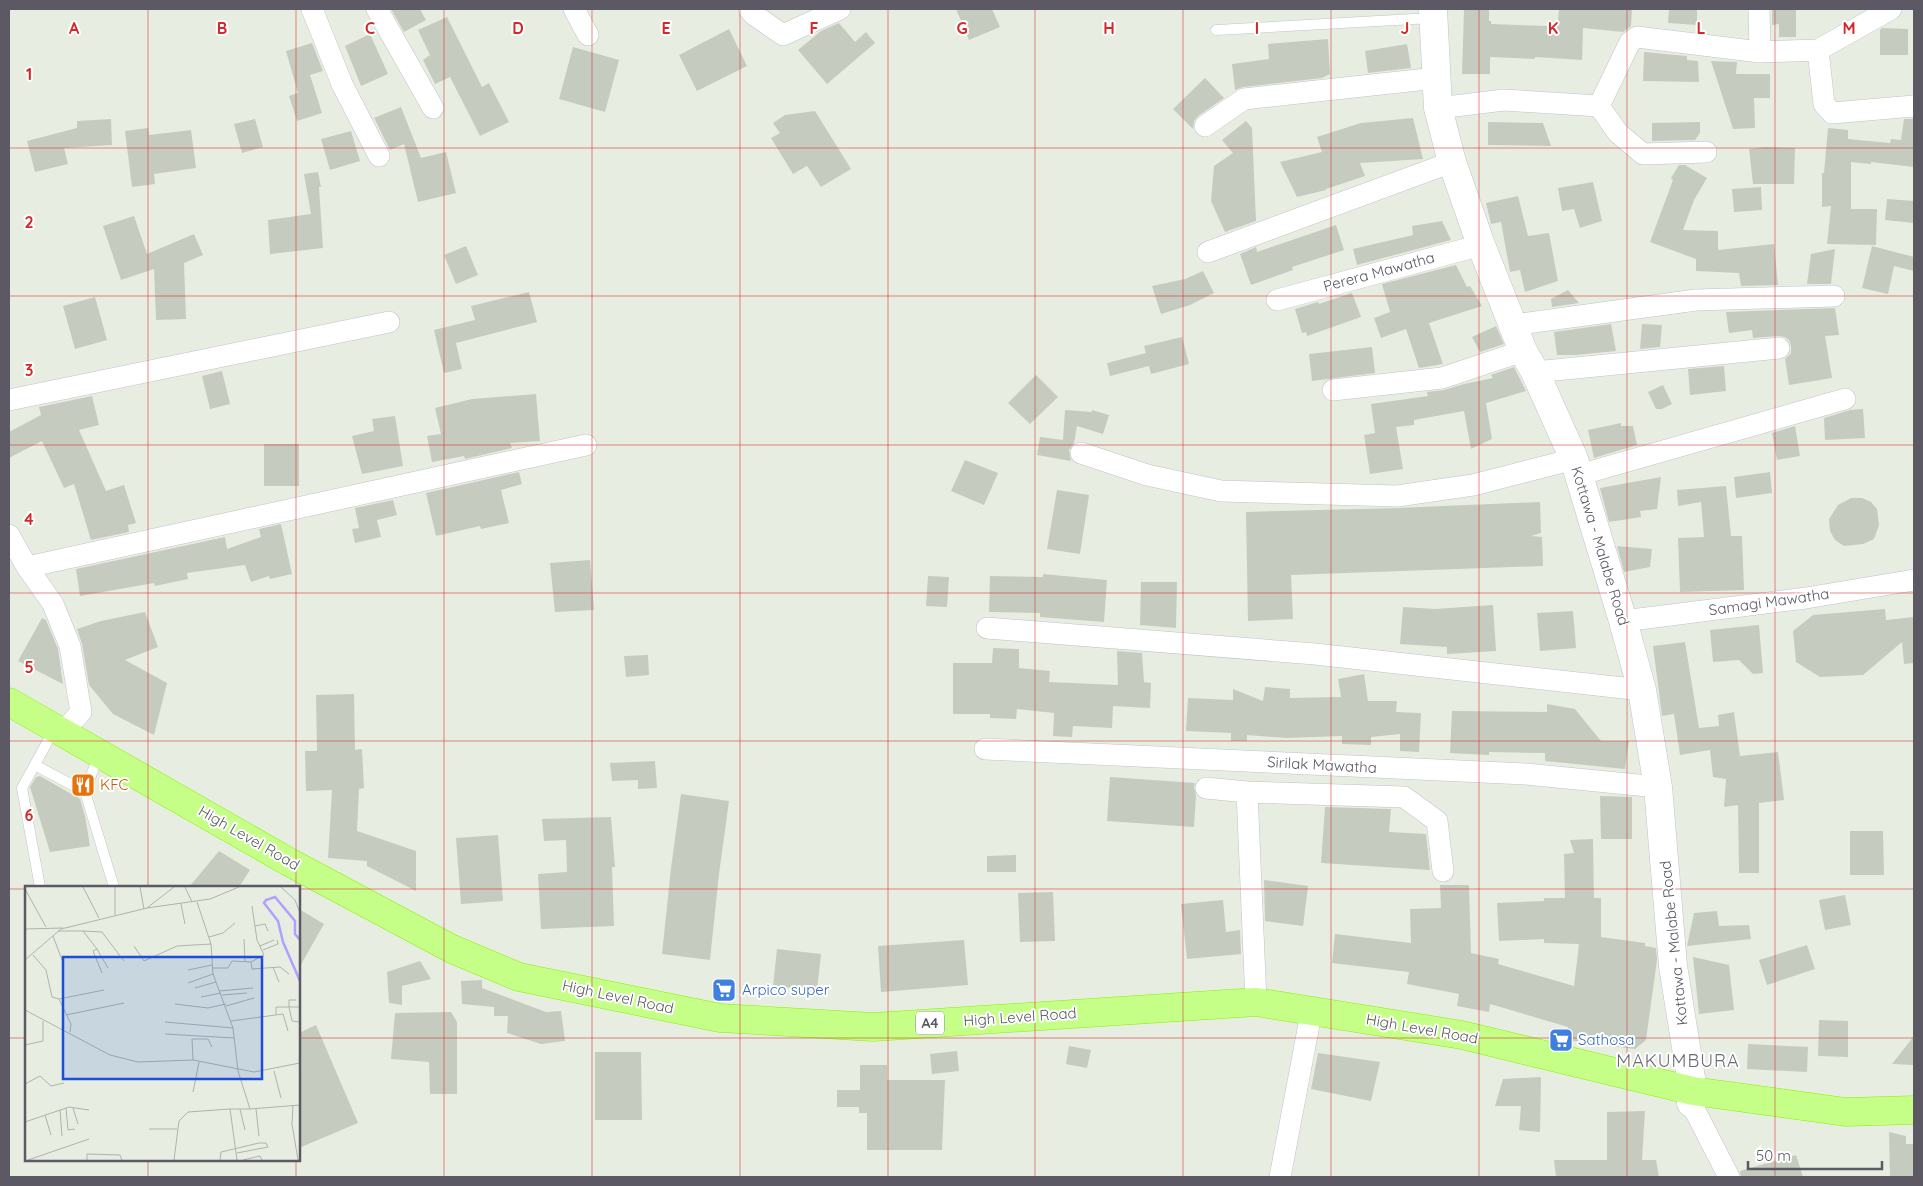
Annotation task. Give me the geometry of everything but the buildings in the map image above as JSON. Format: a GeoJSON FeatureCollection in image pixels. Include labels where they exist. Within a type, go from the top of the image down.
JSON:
{"type":"FeatureCollection","features":[{"type":"Feature","properties":{"kind":"highway","name":"High Level Road"},"geometry":{"type":"LineString","coordinates":[[9,702],[95,765],[284,872],[491,979],[594,1007],[718,1030],[874,1034],[1239,1013],[1310,1019],[1460,1046],[1692,1097],[1846,1124],[1914,1122]]}},
{"type":"Feature","properties":{"kind":"highway","name":"High Level Road"},"geometry":{"type":"LineString","coordinates":[[9,718],[56,736],[452,948],[519,976],[720,1018],[874,1034],[1256,1002],[1462,1035],[1692,1097],[1846,1112],[1914,1110]]}},
{"type":"Feature","properties":{"kind":"street"},"geometry":{"type":"LineString","coordinates":[[312,9],[342,84],[379,156]]}},
{"type":"Feature","properties":{"kind":"street"},"geometry":{"type":"LineString","coordinates":[[377,9],[432,108]]}},
{"type":"Feature","properties":{"kind":"street"},"geometry":{"type":"LineString","coordinates":[[574,9],[588,35]]}},
{"type":"Feature","properties":{"kind":"street"},"geometry":{"type":"LineString","coordinates":[[749,9],[782,35],[840,9]]}},
{"type":"Feature","properties":{"kind":"street"},"geometry":{"type":"LineString","coordinates":[[1759,9],[1760,52]]}},
{"type":"Feature","properties":{"kind":"street"},"geometry":{"type":"LineString","coordinates":[[1599,106],[1630,42],[1637,37],[1760,52],[1818,50],[1891,9]]}},
{"type":"Feature","properties":{"kind":"street","name":"Kottawa - Malabe Road"},"geometry":{"type":"LineString","coordinates":[[1434,13],[1438,108],[1452,162],[1481,245],[1513,325],[1577,467],[1642,690],[1658,787],[1673,966],[1692,1097]]}},
{"type":"Feature","properties":{"kind":"street"},"geometry":{"type":"LineString","coordinates":[[1818,50],[1824,104],[1832,113],[1914,106]]}},
{"type":"Feature","properties":{"kind":"street"},"geometry":{"type":"LineString","coordinates":[[1205,126],[1244,99],[1436,78]]}},
{"type":"Feature","properties":{"kind":"street"},"geometry":{"type":"LineString","coordinates":[[1438,108],[1504,100],[1599,106]]}},
{"type":"Feature","properties":{"kind":"street"},"geometry":{"type":"LineString","coordinates":[[1599,106],[1618,133],[1643,154],[1706,152]]}},
{"type":"Feature","properties":{"kind":"street"},"geometry":{"type":"LineString","coordinates":[[1208,252],[1452,162]]}},
{"type":"Feature","properties":{"kind":"street","name":"Perera Mawatha"},"geometry":{"type":"LineString","coordinates":[[1277,300],[1481,245]]}},
{"type":"Feature","properties":{"kind":"street"},"geometry":{"type":"LineString","coordinates":[[1513,325],[1696,300],[1834,296]]}},
{"type":"Feature","properties":{"kind":"street"},"geometry":{"type":"LineString","coordinates":[[9,400],[389,322]]}},
{"type":"Feature","properties":{"kind":"street"},"geometry":{"type":"LineString","coordinates":[[1333,390],[1442,378],[1529,362],[1779,348]]}},
{"type":"Feature","properties":{"kind":"street"},"geometry":{"type":"LineString","coordinates":[[1081,453],[1147,475],[1221,491],[1397,496],[1473,486],[1577,467],[1846,399]]}},
{"type":"Feature","properties":{"kind":"street"},"geometry":{"type":"LineString","coordinates":[[27,567],[586,445]]}},
{"type":"Feature","properties":{"kind":"street"},"geometry":{"type":"LineString","coordinates":[[9,535],[27,567],[53,604],[70,646],[81,712],[56,736]]}},
{"type":"Feature","properties":{"kind":"street","name":"Samagi Mawatha"},"geometry":{"type":"LineString","coordinates":[[1623,621],[1806,598],[1914,580]]}},
{"type":"Feature","properties":{"kind":"street"},"geometry":{"type":"LineString","coordinates":[[987,628],[1316,654],[1642,690]]}},
{"type":"Feature","properties":{"kind":"street","name":"Sirilak Mawatha"},"geometry":{"type":"LineString","coordinates":[[985,749],[1526,774],[1658,787]]}},
{"type":"Feature","properties":{"kind":"street"},"geometry":{"type":"LineString","coordinates":[[1206,788],[1246,792],[1404,797],[1437,821],[1443,871]]}},
{"type":"Feature","properties":{"kind":"street"},"geometry":{"type":"LineString","coordinates":[[1246,792],[1256,1002]]}},
{"type":"Feature","properties":{"kind":"street"},"geometry":{"type":"LineString","coordinates":[[1280,1177],[1310,1019]]}},
{"type":"Feature","properties":{"kind":"street"},"geometry":{"type":"LineString","coordinates":[[1692,1097],[1729,1177]]}},
{"type":"Feature","properties":{"kind":"lane"},"geometry":{"type":"LineString","coordinates":[[1216,30],[1434,13]]}},
{"type":"Feature","properties":{"kind":"lane"},"geometry":{"type":"LineString","coordinates":[[40,886],[22,788],[56,736]]}},
{"type":"Feature","properties":{"kind":"lane"},"geometry":{"type":"LineString","coordinates":[[95,765],[85,792],[114,886]]}},
{"type":"Feature","properties":{"kind":"lane"},"geometry":{"type":"LineString","coordinates":[[35,766],[85,792]]}},
{"type":"Feature","properties":{"kind":"place","name":"KFC"},"geometry":{"type":"Point","coordinates":[83,785]}},
{"type":"Feature","properties":{"kind":"place","name":"Arpico super"},"geometry":{"type":"Point","coordinates":[724,990]}},
{"type":"Feature","properties":{"kind":"place","name":"Sathosa"},"geometry":{"type":"Point","coordinates":[1561,1040]}},
{"type":"Feature","properties":{"kind":"district","name":"MAKUMBURA"},"geometry":{"type":"Point","coordinates":[1678,1061]}}]}
